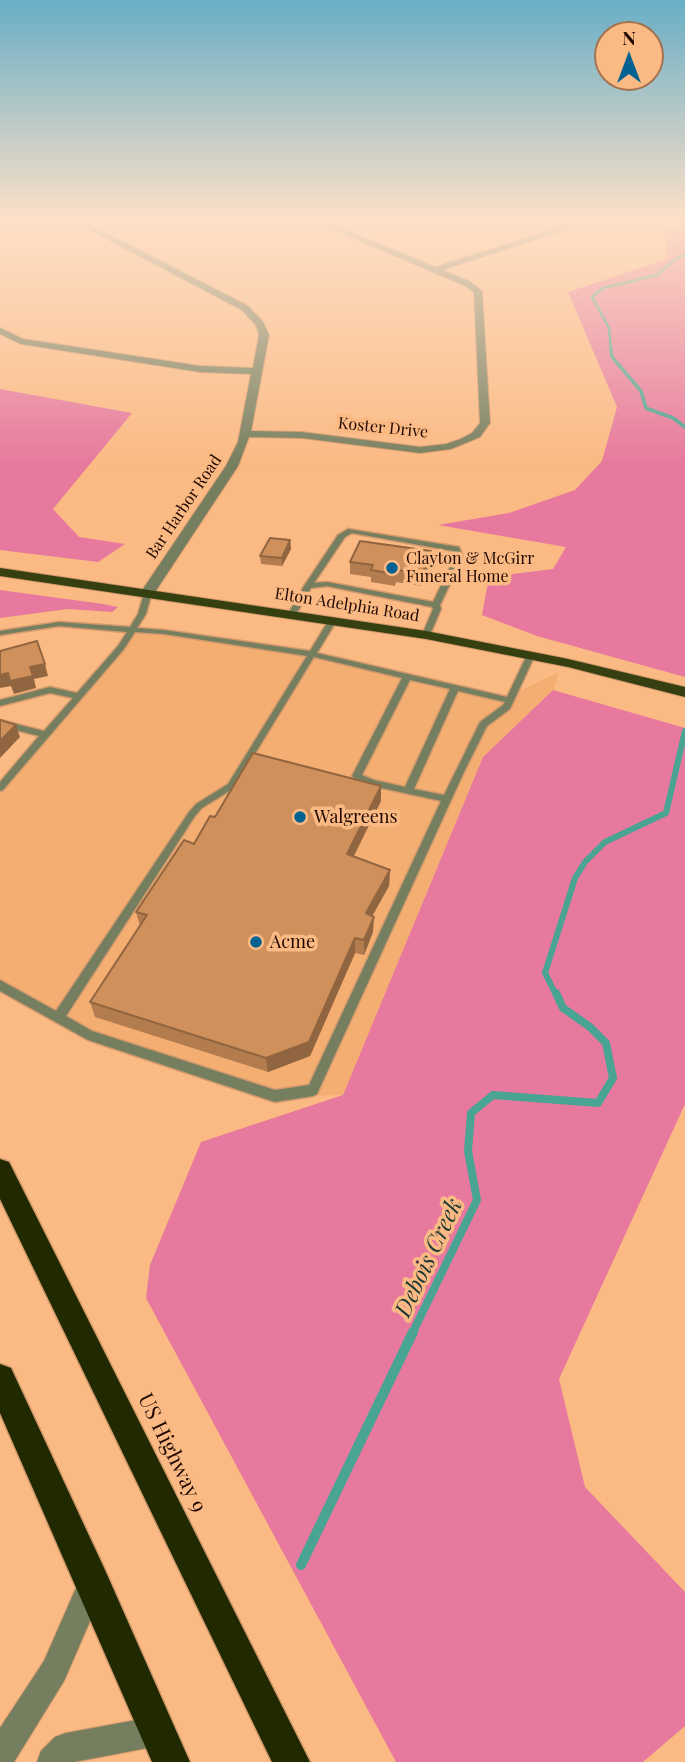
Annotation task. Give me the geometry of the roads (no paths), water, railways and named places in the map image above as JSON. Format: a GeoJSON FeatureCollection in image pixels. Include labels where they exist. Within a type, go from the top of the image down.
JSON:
{"type":"FeatureCollection","features":[{"type":"Feature","properties":{"kind":"highway","name":"US Highway 9"},"geometry":{"type":"LineString","coordinates":[[0,1171],[291,1762]]}},
{"type":"Feature","properties":{"kind":"highway"},"geometry":{"type":"LineString","coordinates":[[0,1379],[93,1582],[171,1762]]}},
{"type":"Feature","properties":{"kind":"main road","name":"Elton Adelphia Road"},"geometry":{"type":"LineString","coordinates":[[0,572],[426,635],[531,655],[685,692]]}},
{"type":"Feature","properties":{"kind":"street","name":"Bar Harbor Road"},"geometry":{"type":"LineString","coordinates":[[148,592],[232,466],[245,434],[264,335],[260,324],[251,313],[226,300]]}},
{"type":"Feature","properties":{"kind":"street","name":"Koster Drive"},"geometry":{"type":"LineString","coordinates":[[245,434],[302,435],[420,450],[458,444],[476,435],[485,422],[480,300]]}},
{"type":"Feature","properties":{"kind":"street"},"geometry":{"type":"LineString","coordinates":[[0,331],[21,341],[200,369],[256,371]]}},
{"type":"Feature","properties":{"kind":"street"},"geometry":{"type":"LineString","coordinates":[[0,1756],[54,1671],[93,1582]]}},
{"type":"Feature","properties":{"kind":"street"},"geometry":{"type":"LineString","coordinates":[[52,1762],[66,1748],[159,1731]]}},
{"type":"Feature","properties":{"kind":"lane"},"geometry":{"type":"LineString","coordinates":[[292,614],[342,536],[351,531],[456,549],[459,557],[436,605],[437,609],[426,635]]}},
{"type":"Feature","properties":{"kind":"lane"},"geometry":{"type":"LineString","coordinates":[[308,586],[327,584],[436,605]]}},
{"type":"Feature","properties":{"kind":"lane"},"geometry":{"type":"LineString","coordinates":[[0,788],[132,630],[142,614],[148,592]]}},
{"type":"Feature","properties":{"kind":"lane"},"geometry":{"type":"LineString","coordinates":[[58,1018],[192,814],[199,806],[230,786],[333,620]]}},
{"type":"Feature","properties":{"kind":"lane"},"geometry":{"type":"LineString","coordinates":[[0,633],[59,624],[164,632],[311,654],[510,700]]}},
{"type":"Feature","properties":{"kind":"lane"},"geometry":{"type":"LineString","coordinates":[[0,985],[88,1035],[275,1096],[313,1090],[483,724],[507,707],[531,655]]}},
{"type":"Feature","properties":{"kind":"lane"},"geometry":{"type":"LineString","coordinates":[[407,677],[357,776],[372,783],[446,799]]}},
{"type":"Feature","properties":{"kind":"lane"},"geometry":{"type":"LineString","coordinates":[[408,791],[455,688]]}},
{"type":"Feature","properties":{"kind":"lane"},"geometry":{"type":"LineString","coordinates":[[0,703],[50,690],[79,696]]}},
{"type":"Feature","properties":{"kind":"lane"},"geometry":{"type":"LineString","coordinates":[[0,723],[46,735]]}},
{"type":"Feature","properties":{"kind":"waterway","name":"Debois Creek"},"geometry":{"type":"LineString","coordinates":[[594,300],[609,328],[611,351]]}},
{"type":"Feature","properties":{"kind":"waterway","name":"Debois Creek"},"geometry":{"type":"LineString","coordinates":[[611,349],[612,357],[641,391],[646,408],[673,418],[685,427]]}},
{"type":"Feature","properties":{"kind":"waterway","name":"Debois Creek"},"geometry":{"type":"LineString","coordinates":[[556,995],[545,973],[575,878],[585,862],[605,842],[666,813],[685,731]]}},
{"type":"Feature","properties":{"kind":"waterway","name":"Debois Creek"},"geometry":{"type":"LineString","coordinates":[[412,1334],[477,1200],[468,1151],[471,1113],[493,1095],[598,1103],[613,1078],[606,1043],[590,1027],[563,1008],[556,993]]}},
{"type":"Feature","properties":{"kind":"waterway","name":"Debois Creek"},"geometry":{"type":"LineString","coordinates":[[301,1565],[413,1332]]}},
{"type":"Feature","properties":{"kind":"place","name":"Clayton & McGirr Funeral Home"},"geometry":{"type":"Point","coordinates":[392,568]}},
{"type":"Feature","properties":{"kind":"place","name":"Walgreens"},"geometry":{"type":"Point","coordinates":[300,817]}},
{"type":"Feature","properties":{"kind":"place","name":"Acme"},"geometry":{"type":"Point","coordinates":[256,942]}}]}
